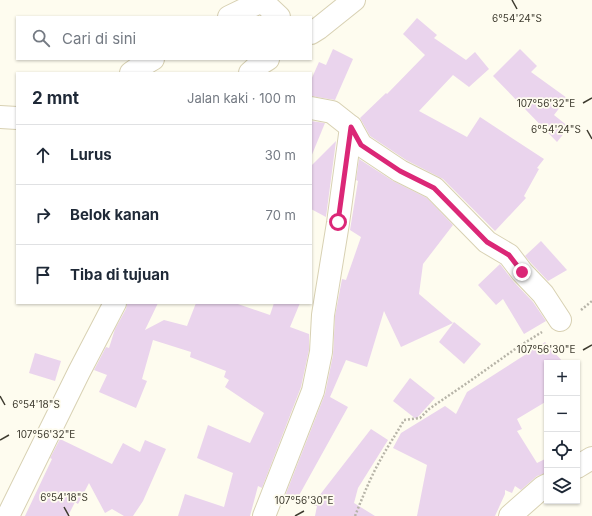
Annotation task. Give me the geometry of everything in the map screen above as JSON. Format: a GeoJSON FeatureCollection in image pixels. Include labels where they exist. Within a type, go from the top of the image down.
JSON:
{"type":"FeatureCollection","features":[{"type":"Feature","properties":{"kind":"street"},"geometry":{"type":"LineString","coordinates":[[231,16],[262,0],[278,16]]}},
{"type":"Feature","properties":{"kind":"street"},"geometry":{"type":"LineString","coordinates":[[314,29],[354,0]]}},
{"type":"Feature","properties":{"kind":"street"},"geometry":{"type":"LineString","coordinates":[[132,72],[151,60]]}},
{"type":"Feature","properties":{"kind":"street"},"geometry":{"type":"LineString","coordinates":[[251,72],[266,60]]}},
{"type":"Feature","properties":{"kind":"street"},"geometry":{"type":"LineString","coordinates":[[312,108],[332,112],[351,127],[361,145],[400,171],[434,188],[487,242],[509,255],[522,272],[543,294],[560,320]]}},
{"type":"Feature","properties":{"kind":"street"},"geometry":{"type":"LineString","coordinates":[[0,117],[16,118]]}},
{"type":"Feature","properties":{"kind":"street"},"geometry":{"type":"LineString","coordinates":[[264,516],[313,391],[321,352],[323,316],[351,127]]}},
{"type":"Feature","properties":{"kind":"street"},"geometry":{"type":"LineString","coordinates":[[8,516],[114,304]]}},
{"type":"Feature","properties":{"kind":"street"},"geometry":{"type":"LineString","coordinates":[[580,465],[592,458]]}},
{"type":"Feature","properties":{"kind":"street"},"geometry":{"type":"LineString","coordinates":[[510,516],[544,486]]}},
{"type":"Feature","properties":{"kind":"path"},"geometry":{"type":"LineString","coordinates":[[355,516],[370,478],[404,420],[420,418],[429,409],[518,347],[560,320],[576,315],[592,300]]}},
{"type":"Feature","properties":{"kind":"building"},"geometry":{"type":"Polygon","coordinates":[[[417,18],[437,35],[434,38],[466,60],[475,52],[489,69],[469,87],[453,75],[419,111],[467,137],[480,117],[544,159],[537,168],[539,169],[524,196],[526,198],[495,231],[443,179],[406,160],[370,136],[360,118],[386,93],[387,94],[425,55],[403,34],[417,18]]]}},
{"type":"Feature","properties":{"kind":"building"},"geometry":{"type":"Polygon","coordinates":[[[333,49],[353,59],[335,100],[312,96],[312,78],[319,62],[326,65],[333,49]]]}},
{"type":"Feature","properties":{"kind":"building"},"geometry":{"type":"Polygon","coordinates":[[[520,49],[537,66],[531,72],[567,98],[554,115],[569,127],[557,142],[493,76],[520,49]]]}},
{"type":"Feature","properties":{"kind":"building"},"geometry":{"type":"Polygon","coordinates":[[[312,121],[325,123],[312,155],[312,121]]]}},
{"type":"Feature","properties":{"kind":"building"},"geometry":{"type":"Polygon","coordinates":[[[336,141],[326,217],[312,210],[312,165],[336,141]]]}},
{"type":"Feature","properties":{"kind":"building"},"geometry":{"type":"Polygon","coordinates":[[[359,159],[393,181],[427,198],[453,225],[423,264],[419,294],[453,323],[401,347],[384,311],[367,367],[346,360],[330,397],[348,407],[297,499],[285,496],[325,394],[333,355],[335,316],[342,279],[346,280],[361,237],[350,230],[358,181],[356,180],[359,159]]]}},
{"type":"Feature","properties":{"kind":"building"},"geometry":{"type":"Polygon","coordinates":[[[541,241],[567,270],[548,281],[525,256],[541,241]]]}},
{"type":"Feature","properties":{"kind":"building"},"geometry":{"type":"Polygon","coordinates":[[[500,264],[513,281],[533,302],[546,321],[524,334],[503,299],[496,305],[478,285],[500,264]]]}},
{"type":"Feature","properties":{"kind":"building"},"geometry":{"type":"Polygon","coordinates":[[[127,304],[158,304],[145,330],[164,320],[187,326],[196,304],[238,304],[270,315],[274,304],[300,304],[290,327],[309,334],[309,350],[301,387],[262,488],[258,486],[250,516],[178,516],[185,494],[224,507],[233,473],[197,458],[208,425],[250,443],[264,413],[225,387],[229,380],[224,377],[226,371],[190,357],[191,352],[153,340],[142,379],[147,381],[136,408],[99,392],[107,375],[94,370],[106,347],[109,348],[115,329],[126,309],[127,304]]]}},
{"type":"Feature","properties":{"kind":"building"},"geometry":{"type":"Polygon","coordinates":[[[454,322],[481,344],[464,364],[439,342],[454,322]]]}},
{"type":"Feature","properties":{"kind":"building"},"geometry":{"type":"Polygon","coordinates":[[[545,342],[561,360],[544,360],[544,403],[517,419],[522,429],[517,431],[537,463],[544,460],[544,474],[537,476],[521,490],[515,486],[512,493],[505,490],[505,494],[495,516],[417,516],[427,465],[393,448],[401,433],[445,406],[456,414],[467,392],[545,342]]]}},
{"type":"Feature","properties":{"kind":"building"},"geometry":{"type":"Polygon","coordinates":[[[35,353],[61,361],[55,381],[29,373],[35,353]]]}},
{"type":"Feature","properties":{"kind":"building"},"geometry":{"type":"Polygon","coordinates":[[[410,378],[435,398],[416,419],[393,401],[410,378]]]}},
{"type":"Feature","properties":{"kind":"building"},"geometry":{"type":"Polygon","coordinates":[[[371,429],[388,440],[358,488],[354,503],[375,516],[315,516],[317,506],[312,505],[371,429]]]}},
{"type":"Feature","properties":{"kind":"building"},"geometry":{"type":"Polygon","coordinates":[[[60,439],[112,464],[123,443],[140,452],[145,440],[166,449],[143,501],[133,516],[124,516],[112,509],[105,513],[89,483],[78,504],[75,502],[68,516],[25,516],[52,459],[50,458],[60,439]]]}},
{"type":"Feature","properties":{"kind":"route"},"geometry":{"type":"LineString","coordinates":[[338,222],[351,127],[361,145],[400,171],[434,188],[487,242],[509,255],[522,272]]}}]}
